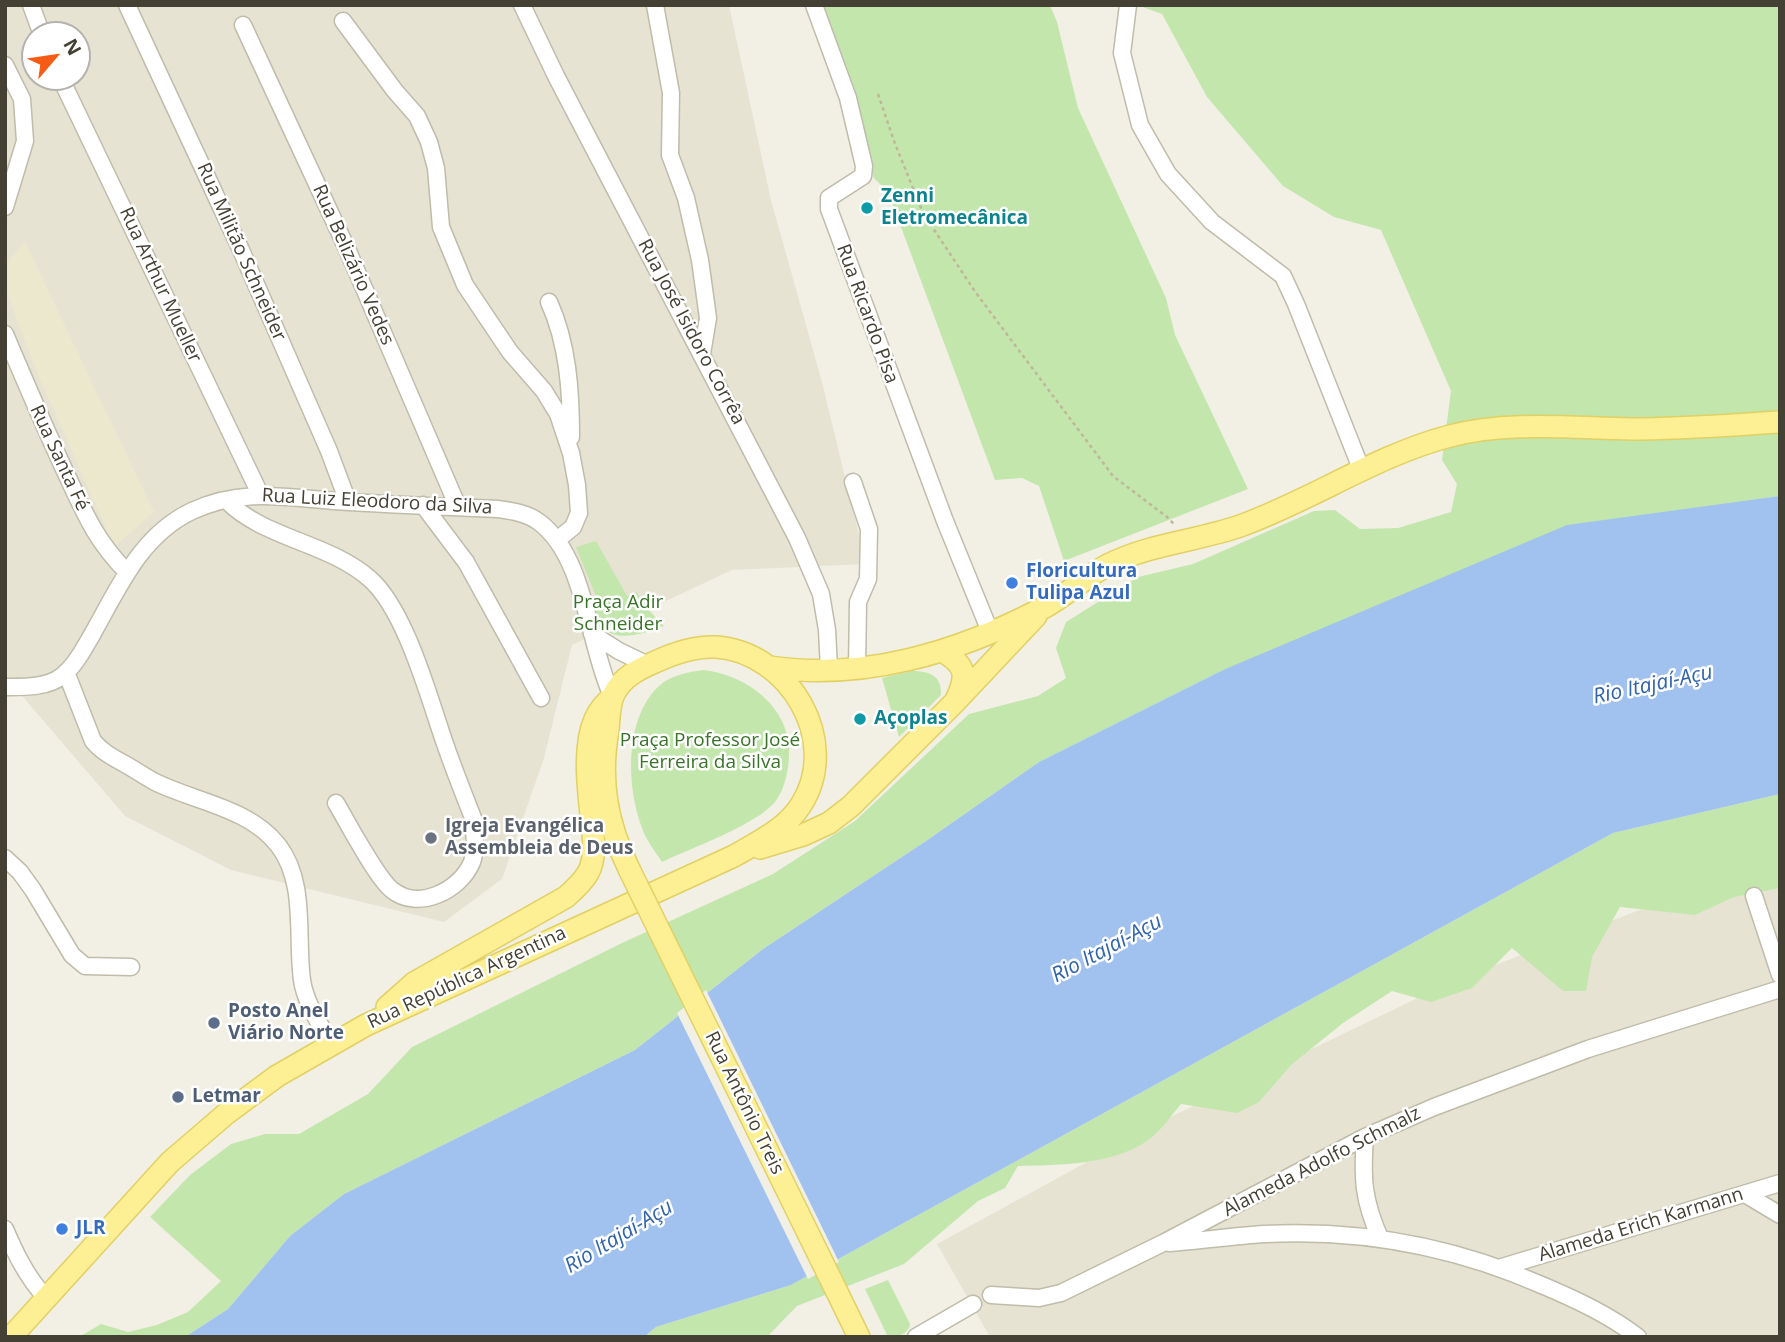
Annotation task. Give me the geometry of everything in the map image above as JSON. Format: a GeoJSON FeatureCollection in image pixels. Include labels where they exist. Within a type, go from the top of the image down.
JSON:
{"type":"FeatureCollection","features":[{"type":"Feature","properties":{"kind":"main road"},"geometry":{"type":"LineString","coordinates":[[366,1025],[414,984],[566,897],[580,885],[589,871],[593,856],[589,748],[593,722],[599,710],[627,678],[648,664],[674,653],[715,647],[740,653],[770,667],[788,670],[857,668],[942,651],[990,634],[1044,608],[1109,565],[1142,552],[1241,526],[1417,446],[1453,435],[1504,428],[1666,428],[1780,422]]}},
{"type":"Feature","properties":{"kind":"main road"},"geometry":{"type":"LineString","coordinates":[[734,856],[794,839],[829,823],[851,806],[1044,608]]}},
{"type":"Feature","properties":{"kind":"main road"},"geometry":{"type":"LineString","coordinates":[[942,651],[954,657],[964,674],[964,683],[955,702]]}},
{"type":"Feature","properties":{"kind":"main road"},"geometry":{"type":"LineString","coordinates":[[734,856],[774,832],[790,818],[802,804],[814,774],[815,752],[811,727],[800,699],[787,682],[770,667]]}},
{"type":"Feature","properties":{"kind":"main road","name":"Rua Antônio Treis"},"geometry":{"type":"LineString","coordinates":[[612,696],[606,738],[605,778],[607,813],[615,840],[859,1337]]}},
{"type":"Feature","properties":{"kind":"main road","name":"Rua República Argentina"},"geometry":{"type":"LineString","coordinates":[[11,1337],[170,1162],[227,1113],[278,1076],[366,1025],[734,856]]}},
{"type":"Feature","properties":{"kind":"street","name":"Rua Militão Schneider"},"geometry":{"type":"LineString","coordinates":[[127,5],[242,250],[329,451],[348,502]]}},
{"type":"Feature","properties":{"kind":"street","name":"Rua José Isidoro Corrêa"},"geometry":{"type":"LineString","coordinates":[[522,5],[556,76],[797,538],[821,594],[827,630],[829,669]]}},
{"type":"Feature","properties":{"kind":"street"},"geometry":{"type":"LineString","coordinates":[[655,5],[671,93],[670,155],[686,198],[708,318],[702,354]]}},
{"type":"Feature","properties":{"kind":"street","name":"Rua Ricardo Pisa"},"geometry":{"type":"LineString","coordinates":[[814,5],[848,98],[864,166],[863,176],[829,198],[829,209],[990,634]]}},
{"type":"Feature","properties":{"kind":"street"},"geometry":{"type":"LineString","coordinates":[[1128,5],[1122,53],[1140,125],[1168,174],[1212,222],[1283,276],[1362,471]]}},
{"type":"Feature","properties":{"kind":"street"},"geometry":{"type":"LineString","coordinates":[[343,21],[417,116],[429,142],[436,168],[441,227],[465,285],[510,352],[544,391],[558,414],[571,453]]}},
{"type":"Feature","properties":{"kind":"street","name":"Rua Belizário Vedes"},"geometry":{"type":"LineString","coordinates":[[243,25],[348,251],[458,508]]}},
{"type":"Feature","properties":{"kind":"street"},"geometry":{"type":"LineString","coordinates":[[5,65],[22,99],[25,141],[5,207]]}},
{"type":"Feature","properties":{"kind":"street","name":"Rua Arthur Mueller"},"geometry":{"type":"LineString","coordinates":[[67,91],[260,494]]}},
{"type":"Feature","properties":{"kind":"street"},"geometry":{"type":"LineString","coordinates":[[549,302],[559,324],[566,353],[571,453],[579,513],[573,527],[557,540]]}},
{"type":"Feature","properties":{"kind":"street","name":"Rua Santa Fé"},"geometry":{"type":"LineString","coordinates":[[5,334],[37,412],[94,533],[108,553],[127,572]]}},
{"type":"Feature","properties":{"kind":"street"},"geometry":{"type":"LineString","coordinates":[[853,482],[869,529],[868,579],[858,602],[857,668]]}},
{"type":"Feature","properties":{"kind":"street","name":"Rua Luiz Eleodoro da Silva"},"geometry":{"type":"LineString","coordinates":[[66,672],[86,645],[127,572],[149,542],[166,526],[193,511],[226,500],[260,494],[519,512],[538,521],[557,540],[570,560],[602,671],[612,696]]}},
{"type":"Feature","properties":{"kind":"street"},"geometry":{"type":"LineString","coordinates":[[226,500],[240,514],[341,560],[371,580],[396,614],[417,663],[473,818],[475,837],[472,862],[458,882],[428,899],[403,898],[388,887],[336,803]]}},
{"type":"Feature","properties":{"kind":"street"},"geometry":{"type":"LineString","coordinates":[[424,505],[466,562],[541,698]]}},
{"type":"Feature","properties":{"kind":"street"},"geometry":{"type":"LineString","coordinates":[[592,634],[619,651],[648,664]]}},
{"type":"Feature","properties":{"kind":"street"},"geometry":{"type":"LineString","coordinates":[[5,687],[47,683],[66,672],[93,741],[100,750],[156,782],[249,820],[278,845],[290,866],[295,888],[302,982],[315,1016],[331,1044]]}},
{"type":"Feature","properties":{"kind":"street"},"geometry":{"type":"LineString","coordinates":[[5,858],[33,890],[72,955],[85,966],[131,967]]}},
{"type":"Feature","properties":{"kind":"street"},"geometry":{"type":"LineString","coordinates":[[1754,896],[1780,975]]}},
{"type":"Feature","properties":{"kind":"street","name":"Alameda Adolfo Schmalz"},"geometry":{"type":"LineString","coordinates":[[990,1295],[1039,1298],[1061,1293],[1365,1137],[1434,1107],[1588,1049],[1780,989]]}},
{"type":"Feature","properties":{"kind":"street"},"geometry":{"type":"LineString","coordinates":[[1365,1137],[1362,1171],[1364,1189],[1368,1213],[1380,1238]]}},
{"type":"Feature","properties":{"kind":"street","name":"Alameda Erich Karmann"},"geometry":{"type":"LineString","coordinates":[[1502,1267],[1780,1183]]}},
{"type":"Feature","properties":{"kind":"street"},"geometry":{"type":"LineString","coordinates":[[1745,1194],[1780,1215]]}},
{"type":"Feature","properties":{"kind":"street"},"geometry":{"type":"LineString","coordinates":[[5,1229],[30,1281],[46,1298]]}},
{"type":"Feature","properties":{"kind":"street"},"geometry":{"type":"LineString","coordinates":[[1163,1243],[1264,1234],[1380,1238],[1440,1249],[1502,1267],[1590,1306],[1635,1336]]}},
{"type":"Feature","properties":{"kind":"street"},"geometry":{"type":"LineString","coordinates":[[916,1337],[972,1304]]}},
{"type":"Feature","properties":{"kind":"path"},"geometry":{"type":"LineString","coordinates":[[878,94],[923,214],[976,293],[1113,476],[1167,517],[1188,540]]}},
{"type":"Feature","properties":{"kind":"shaded area"},"geometry":{"type":"Polygon","coordinates":[[[5,5],[729,5],[771,200],[822,382],[866,564],[732,570],[572,645],[544,758],[502,879],[444,922],[231,870],[125,816],[5,676],[5,5]]]}},
{"type":"Feature","properties":{"kind":"shaded area"},"geometry":{"type":"Polygon","coordinates":[[[25,242],[154,512],[114,547],[34,365],[5,288],[5,264],[25,242]]]}},
{"type":"Feature","properties":{"kind":"shaded area"},"geometry":{"type":"Polygon","coordinates":[[[1780,874],[1780,1337],[990,1337],[937,1244],[1162,1121],[1453,981],[1692,890],[1780,874]]]}},
{"type":"Feature","properties":{"kind":"green space"},"geometry":{"type":"Polygon","coordinates":[[[809,5],[1050,5],[1057,22],[1078,108],[1166,298],[1175,335],[1248,489],[1064,561],[1039,486],[1022,478],[995,480],[888,192],[874,178],[809,5]]]}},
{"type":"Feature","properties":{"kind":"green space"},"geometry":{"type":"Polygon","coordinates":[[[1137,5],[1780,5],[1780,496],[1724,505],[1223,670],[1039,762],[763,949],[635,1050],[344,1194],[290,1236],[228,1309],[185,1337],[79,1337],[101,1324],[128,1332],[157,1325],[188,1312],[221,1281],[150,1217],[190,1175],[231,1144],[265,1134],[299,1134],[368,1094],[412,1047],[622,943],[773,874],[855,821],[969,714],[1038,696],[1066,678],[1056,648],[1066,622],[1138,577],[1193,564],[1314,511],[1335,510],[1360,529],[1398,528],[1451,512],[1457,484],[1442,460],[1451,391],[1381,230],[1334,217],[1283,186],[1207,97],[1162,14],[1137,5]]]}},
{"type":"Feature","properties":{"kind":"green space","name":"Praça Adir Schneider"},"geometry":{"type":"Polygon","coordinates":[[[596,541],[627,596],[637,592],[642,603],[664,626],[622,636],[613,634],[599,624],[588,604],[597,599],[576,547],[596,541]]]}},
{"type":"Feature","properties":{"kind":"green space","name":"Praça Professor José Ferreira da Silva"},"geometry":{"type":"Polygon","coordinates":[[[704,670],[739,680],[768,701],[786,730],[788,767],[778,798],[766,811],[739,827],[662,862],[647,839],[635,802],[631,760],[633,738],[647,701],[663,682],[686,673],[704,670]]]}},
{"type":"Feature","properties":{"kind":"green space"},"geometry":{"type":"Polygon","coordinates":[[[911,671],[923,672],[937,679],[941,695],[899,737],[882,678],[911,671]]]}},
{"type":"Feature","properties":{"kind":"green space"},"geometry":{"type":"Polygon","coordinates":[[[1780,794],[1780,888],[1734,897],[1695,915],[1620,907],[1592,957],[1586,991],[1563,991],[1512,948],[1472,988],[1431,1002],[1392,991],[1343,1023],[1291,1065],[1259,1102],[1237,1113],[1181,1104],[1152,1137],[1118,1155],[1085,1162],[1018,1166],[1005,1188],[978,1201],[904,1264],[797,1306],[767,1337],[644,1337],[656,1327],[791,1285],[1613,833],[1780,794]]]}},
{"type":"Feature","properties":{"kind":"green space"},"geometry":{"type":"Polygon","coordinates":[[[888,1280],[910,1324],[905,1333],[899,1336],[888,1337],[865,1289],[888,1280]]]}},
{"type":"Feature","properties":{"kind":"water","name":"Rio Itajaí-Açu"},"geometry":{"type":"Polygon","coordinates":[[[1780,496],[1780,794],[1613,833],[791,1285],[656,1327],[644,1337],[185,1337],[228,1309],[290,1236],[344,1194],[635,1050],[763,949],[1039,762],[1223,670],[1567,525],[1780,496]]]}},
{"type":"Feature","properties":{"kind":"pier"},"geometry":{"type":"Polygon","coordinates":[[[706,990],[839,1262],[808,1279],[677,1013],[706,990]]]}},
{"type":"Feature","properties":{"kind":"place","name":"Zenni Eletromecânica"},"geometry":{"type":"Point","coordinates":[867,208]}},
{"type":"Feature","properties":{"kind":"place","name":"Floricultura Tulipa Azul"},"geometry":{"type":"Point","coordinates":[1012,583]}},
{"type":"Feature","properties":{"kind":"place","name":"Açoplas"},"geometry":{"type":"Point","coordinates":[860,719]}},
{"type":"Feature","properties":{"kind":"place","name":"Igreja Evangélica Assembleia de Deus"},"geometry":{"type":"Point","coordinates":[431,838]}},
{"type":"Feature","properties":{"kind":"place","name":"Posto Anel Viário Norte"},"geometry":{"type":"Point","coordinates":[214,1023]}},
{"type":"Feature","properties":{"kind":"place","name":"Letmar"},"geometry":{"type":"Point","coordinates":[178,1097]}},
{"type":"Feature","properties":{"kind":"place","name":"JLR"},"geometry":{"type":"Point","coordinates":[62,1229]}}]}
